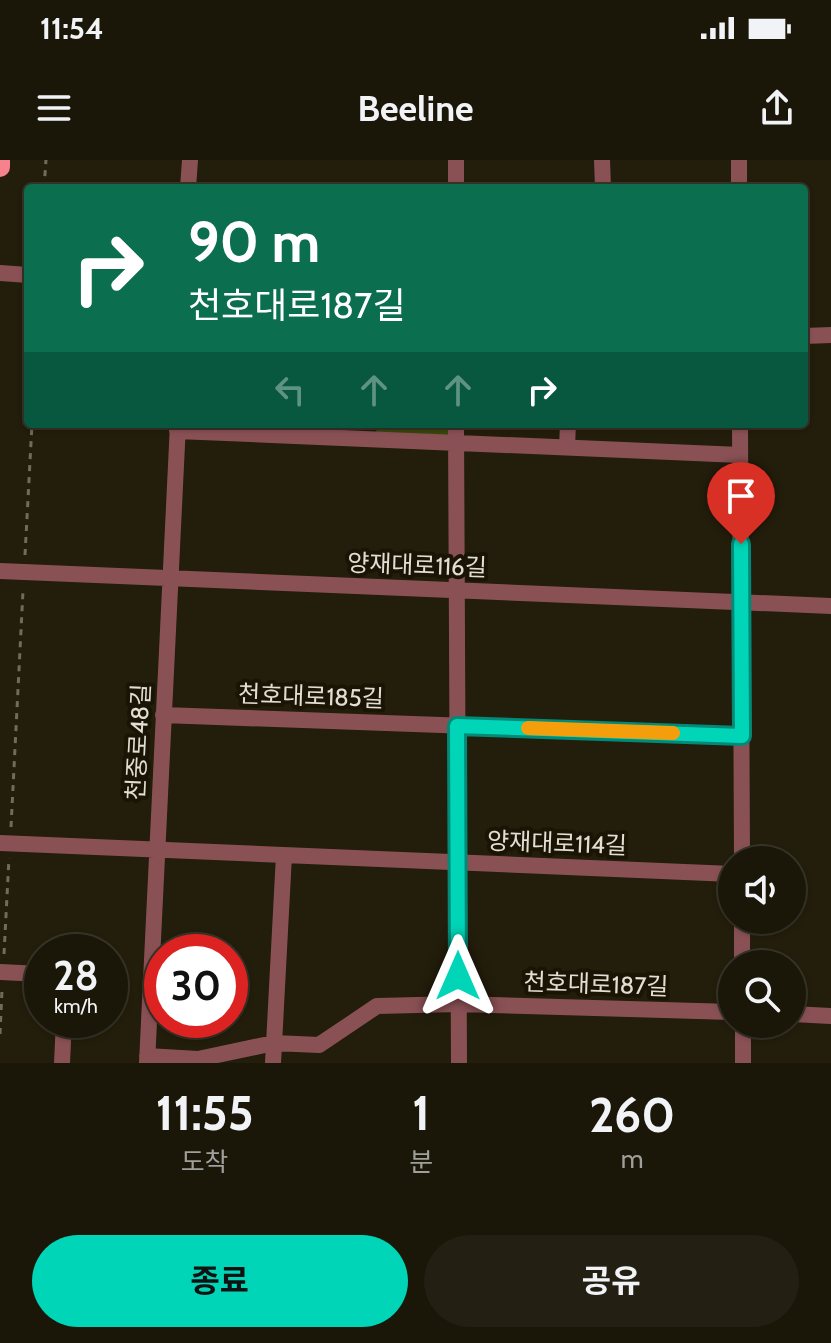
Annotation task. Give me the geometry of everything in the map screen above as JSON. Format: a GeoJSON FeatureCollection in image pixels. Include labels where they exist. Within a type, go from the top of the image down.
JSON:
{"type":"FeatureCollection","features":[{"type":"Feature","properties":{"kind":"main road"},"geometry":{"type":"LineString","coordinates":[[0,160],[0,167]]}},
{"type":"Feature","properties":{"kind":"street"},"geometry":{"type":"LineString","coordinates":[[188,184],[190,160]]}},
{"type":"Feature","properties":{"kind":"street"},"geometry":{"type":"LineString","coordinates":[[456,160],[456,184]]}},
{"type":"Feature","properties":{"kind":"street"},"geometry":{"type":"LineString","coordinates":[[602,160],[603,184]]}},
{"type":"Feature","properties":{"kind":"street"},"geometry":{"type":"LineString","coordinates":[[739,160],[739,184]]}},
{"type":"Feature","properties":{"kind":"street"},"geometry":{"type":"LineString","coordinates":[[0,273],[24,275]]}},
{"type":"Feature","properties":{"kind":"street"},"geometry":{"type":"LineString","coordinates":[[808,336],[831,335]]}},
{"type":"Feature","properties":{"kind":"street","name":"천중로48길"},"geometry":{"type":"LineString","coordinates":[[147,1060],[177,428]]}},
{"type":"Feature","properties":{"kind":"street"},"geometry":{"type":"LineString","coordinates":[[194,428],[740,455]]}},
{"type":"Feature","properties":{"kind":"street"},"geometry":{"type":"LineString","coordinates":[[456,428],[459,1063]]}},
{"type":"Feature","properties":{"kind":"street"},"geometry":{"type":"LineString","coordinates":[[567,447],[568,428]]}},
{"type":"Feature","properties":{"kind":"street"},"geometry":{"type":"LineString","coordinates":[[740,428],[742,846]]}},
{"type":"Feature","properties":{"kind":"street","name":"양재대로116길"},"geometry":{"type":"LineString","coordinates":[[0,571],[831,606]]}},
{"type":"Feature","properties":{"kind":"street","name":"천호대로185길"},"geometry":{"type":"LineString","coordinates":[[163,715],[457,726]]}},
{"type":"Feature","properties":{"kind":"street"},"geometry":{"type":"LineString","coordinates":[[457,726],[742,736]]}},
{"type":"Feature","properties":{"kind":"street","name":"양재대로114길"},"geometry":{"type":"LineString","coordinates":[[5,843],[718,873]]}},
{"type":"Feature","properties":{"kind":"street"},"geometry":{"type":"LineString","coordinates":[[273,1063],[284,855]]}},
{"type":"Feature","properties":{"kind":"street"},"geometry":{"type":"LineString","coordinates":[[2,972],[24,973]]}},
{"type":"Feature","properties":{"kind":"street"},"geometry":{"type":"LineString","coordinates":[[147,1060],[198,1059],[274,1043],[319,1045],[377,1006],[458,1004]]}},
{"type":"Feature","properties":{"kind":"street","name":"천호대로187길"},"geometry":{"type":"LineString","coordinates":[[458,1004],[718,1012]]}},
{"type":"Feature","properties":{"kind":"street"},"geometry":{"type":"LineString","coordinates":[[806,1015],[831,1016]]}},
{"type":"Feature","properties":{"kind":"street"},"geometry":{"type":"LineString","coordinates":[[62,1063],[63,1038]]}},
{"type":"Feature","properties":{"kind":"street"},"geometry":{"type":"LineString","coordinates":[[743,1038],[743,1063]]}},
{"type":"Feature","properties":{"kind":"path"},"geometry":{"type":"LineString","coordinates":[[44,184],[46,160]]}},
{"type":"Feature","properties":{"kind":"path"},"geometry":{"type":"LineString","coordinates":[[0,1034],[5,843],[32,428]]}},
{"type":"Feature","properties":{"kind":"green space"},"geometry":{"type":"Polygon","coordinates":[[[377,428],[451,428],[451,436],[376,434],[377,428]]]}},
{"type":"Feature","properties":{"kind":"slow traffic"},"geometry":{"type":"LineString","coordinates":[[528,728],[673,733]]}},
{"type":"Feature","properties":{"kind":"route"},"geometry":{"type":"LineString","coordinates":[[458,976],[457,726],[742,736],[741,544]]}}]}
